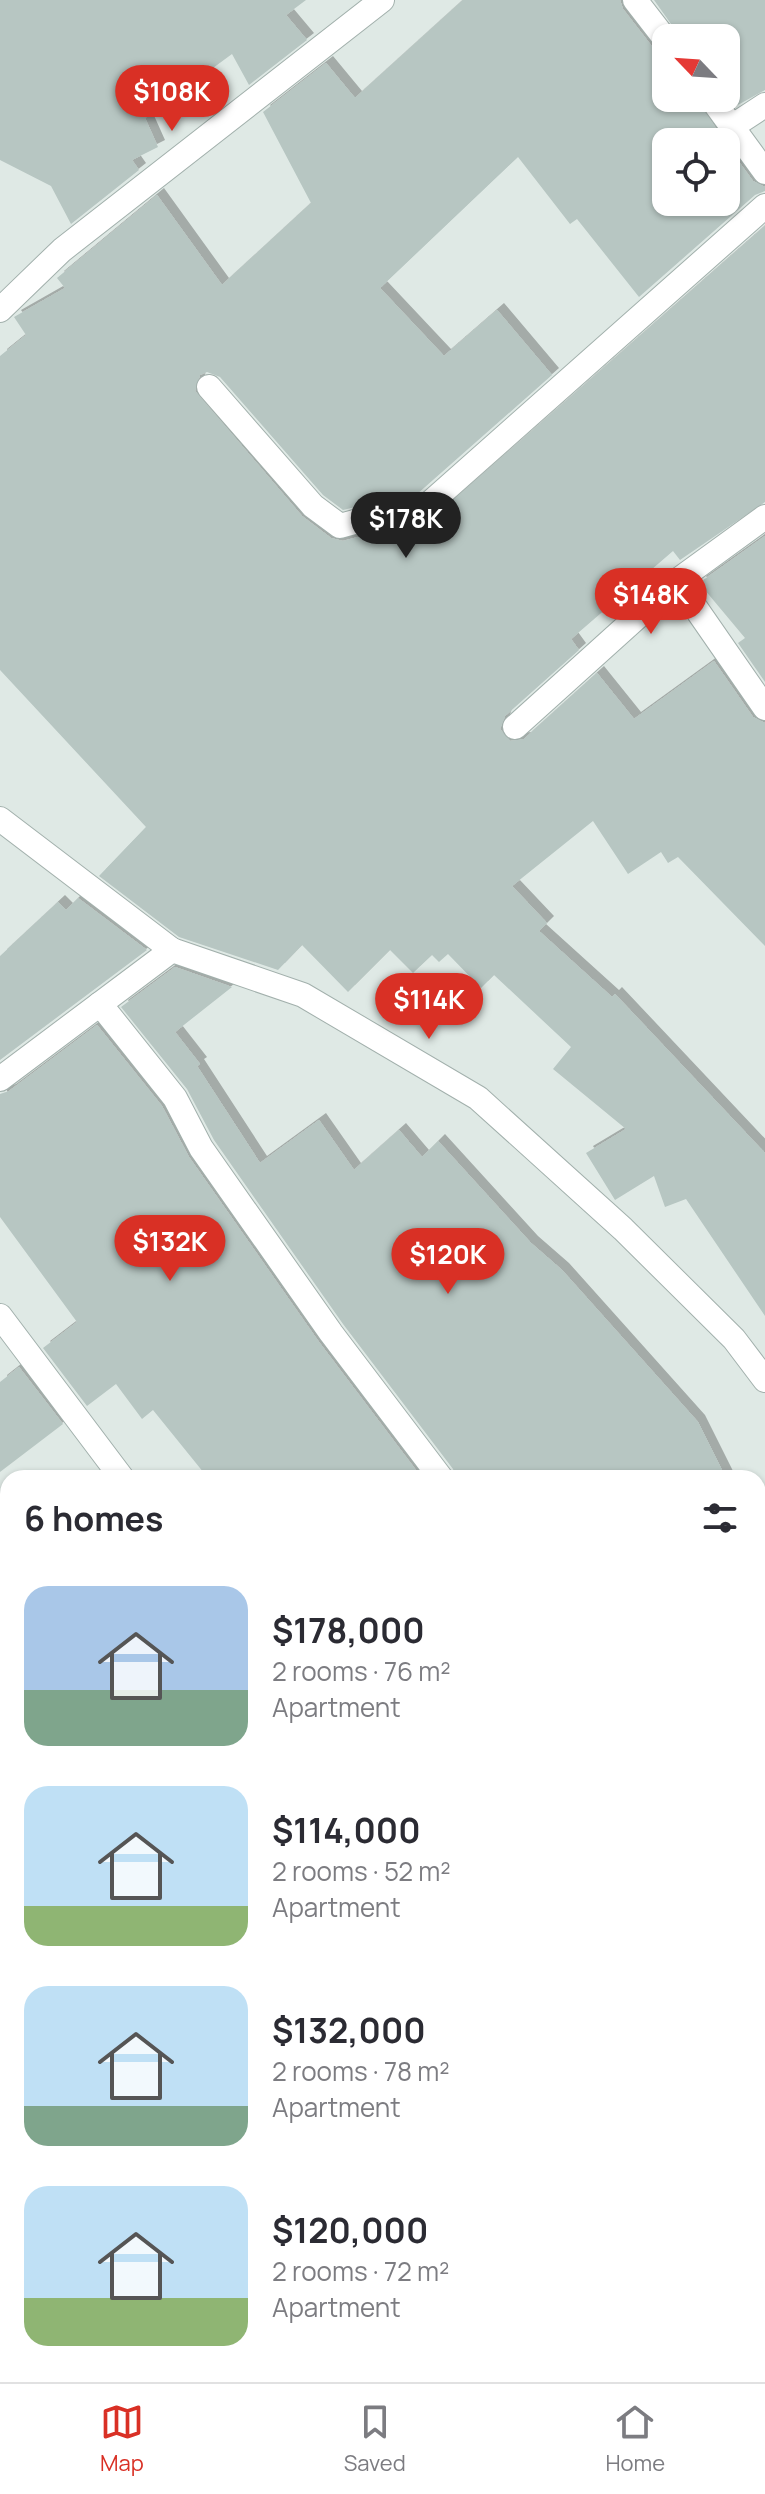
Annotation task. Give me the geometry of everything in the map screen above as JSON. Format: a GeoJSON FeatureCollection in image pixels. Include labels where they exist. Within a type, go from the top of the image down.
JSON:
{"type":"FeatureCollection","features":[{"type":"Feature","properties":{"kind":"street"},"geometry":{"type":"LineString","coordinates":[[0,310],[62,250],[382,0]]}},
{"type":"Feature","properties":{"kind":"street"},"geometry":{"type":"LineString","coordinates":[[635,0],[654,24]]}},
{"type":"Feature","properties":{"kind":"street"},"geometry":{"type":"LineString","coordinates":[[733,126],[765,105]]}},
{"type":"Feature","properties":{"kind":"street"},"geometry":{"type":"LineString","coordinates":[[722,112],[765,172]]}},
{"type":"Feature","properties":{"kind":"street"},"geometry":{"type":"LineString","coordinates":[[209,387],[313,506],[340,526],[369,518],[403,527],[765,206]]}},
{"type":"Feature","properties":{"kind":"street"},"geometry":{"type":"LineString","coordinates":[[515,727],[677,581],[765,517]]}},
{"type":"Feature","properties":{"kind":"street"},"geometry":{"type":"LineString","coordinates":[[677,581],[765,708]]}},
{"type":"Feature","properties":{"kind":"street"},"geometry":{"type":"LineString","coordinates":[[0,819],[172,950],[303,995],[478,1098],[634,1240],[734,1339],[765,1380]]}},
{"type":"Feature","properties":{"kind":"street"},"geometry":{"type":"LineString","coordinates":[[0,1079],[172,950]]}},
{"type":"Feature","properties":{"kind":"street"},"geometry":{"type":"LineString","coordinates":[[100,1004],[175,1098],[201,1148],[331,1333],[435,1470]]}},
{"type":"Feature","properties":{"kind":"street"},"geometry":{"type":"LineString","coordinates":[[0,1316],[116,1470]]}},
{"type":"Feature","properties":{"kind":"building"},"geometry":{"type":"Polygon","coordinates":[[[0,0],[306,0],[286,15],[307,40],[249,85],[232,54],[145,118],[158,147],[132,160],[139,170],[71,224],[51,186],[0,160],[0,0]]]}},
{"type":"Feature","properties":{"kind":"building"},"geometry":{"type":"Polygon","coordinates":[[[463,0],[620,0],[623,9],[652,46],[652,112],[705,112],[716,128],[652,128],[652,216],[731,216],[639,297],[577,219],[570,224],[518,157],[380,288],[444,356],[497,310],[552,375],[399,510],[372,503],[343,510],[323,495],[220,377],[207,372],[200,375],[195,391],[302,516],[331,538],[343,541],[369,534],[407,541],[765,226],[765,502],[680,560],[673,551],[571,639],[579,650],[505,716],[500,729],[510,741],[524,739],[597,673],[634,719],[714,661],[753,717],[765,723],[765,946],[678,857],[668,863],[661,852],[628,874],[593,821],[512,886],[547,923],[539,931],[612,997],[615,994],[765,1153],[765,1316],[686,1199],[665,1207],[654,1176],[615,1200],[586,1153],[626,1129],[553,1069],[571,1047],[494,975],[481,988],[448,954],[439,962],[432,955],[413,973],[390,950],[348,992],[302,945],[278,970],[179,937],[99,876],[146,827],[0,670],[0,356],[26,335],[14,317],[65,288],[57,278],[157,195],[222,285],[311,203],[263,112],[326,63],[355,98],[463,0]]]}},
{"type":"Feature","properties":{"kind":"building"},"geometry":{"type":"Polygon","coordinates":[[[654,0],[765,0],[765,90],[740,104],[740,24],[671,24],[654,0]]]}},
{"type":"Feature","properties":{"kind":"building"},"geometry":{"type":"Polygon","coordinates":[[[740,163],[753,181],[765,187],[765,191],[740,208],[740,163]]]}},
{"type":"Feature","properties":{"kind":"building"},"geometry":{"type":"Polygon","coordinates":[[[765,536],[765,682],[738,643],[745,638],[699,583],[765,536]]]}},
{"type":"Feature","properties":{"kind":"building"},"geometry":{"type":"Polygon","coordinates":[[[78,898],[147,950],[0,1060],[0,956],[58,902],[66,910],[78,898]]]}},
{"type":"Feature","properties":{"kind":"building"},"geometry":{"type":"Polygon","coordinates":[[[175,967],[232,987],[175,1032],[200,1064],[197,1066],[260,1163],[319,1120],[354,1170],[399,1130],[422,1157],[438,1141],[531,1243],[562,1270],[698,1422],[722,1470],[453,1470],[343,1324],[214,1140],[187,1089],[121,1007],[175,967]]]}},
{"type":"Feature","properties":{"kind":"building"},"geometry":{"type":"Polygon","coordinates":[[[97,1025],[162,1106],[189,1157],[319,1342],[416,1470],[202,1470],[153,1410],[142,1419],[116,1384],[87,1406],[43,1348],[77,1322],[0,1217],[0,1094],[9,1091],[97,1025]]]}},
{"type":"Feature","properties":{"kind":"building"},"geometry":{"type":"Polygon","coordinates":[[[19,1367],[63,1424],[3,1470],[0,1470],[0,1382],[19,1367]]]}}]}
